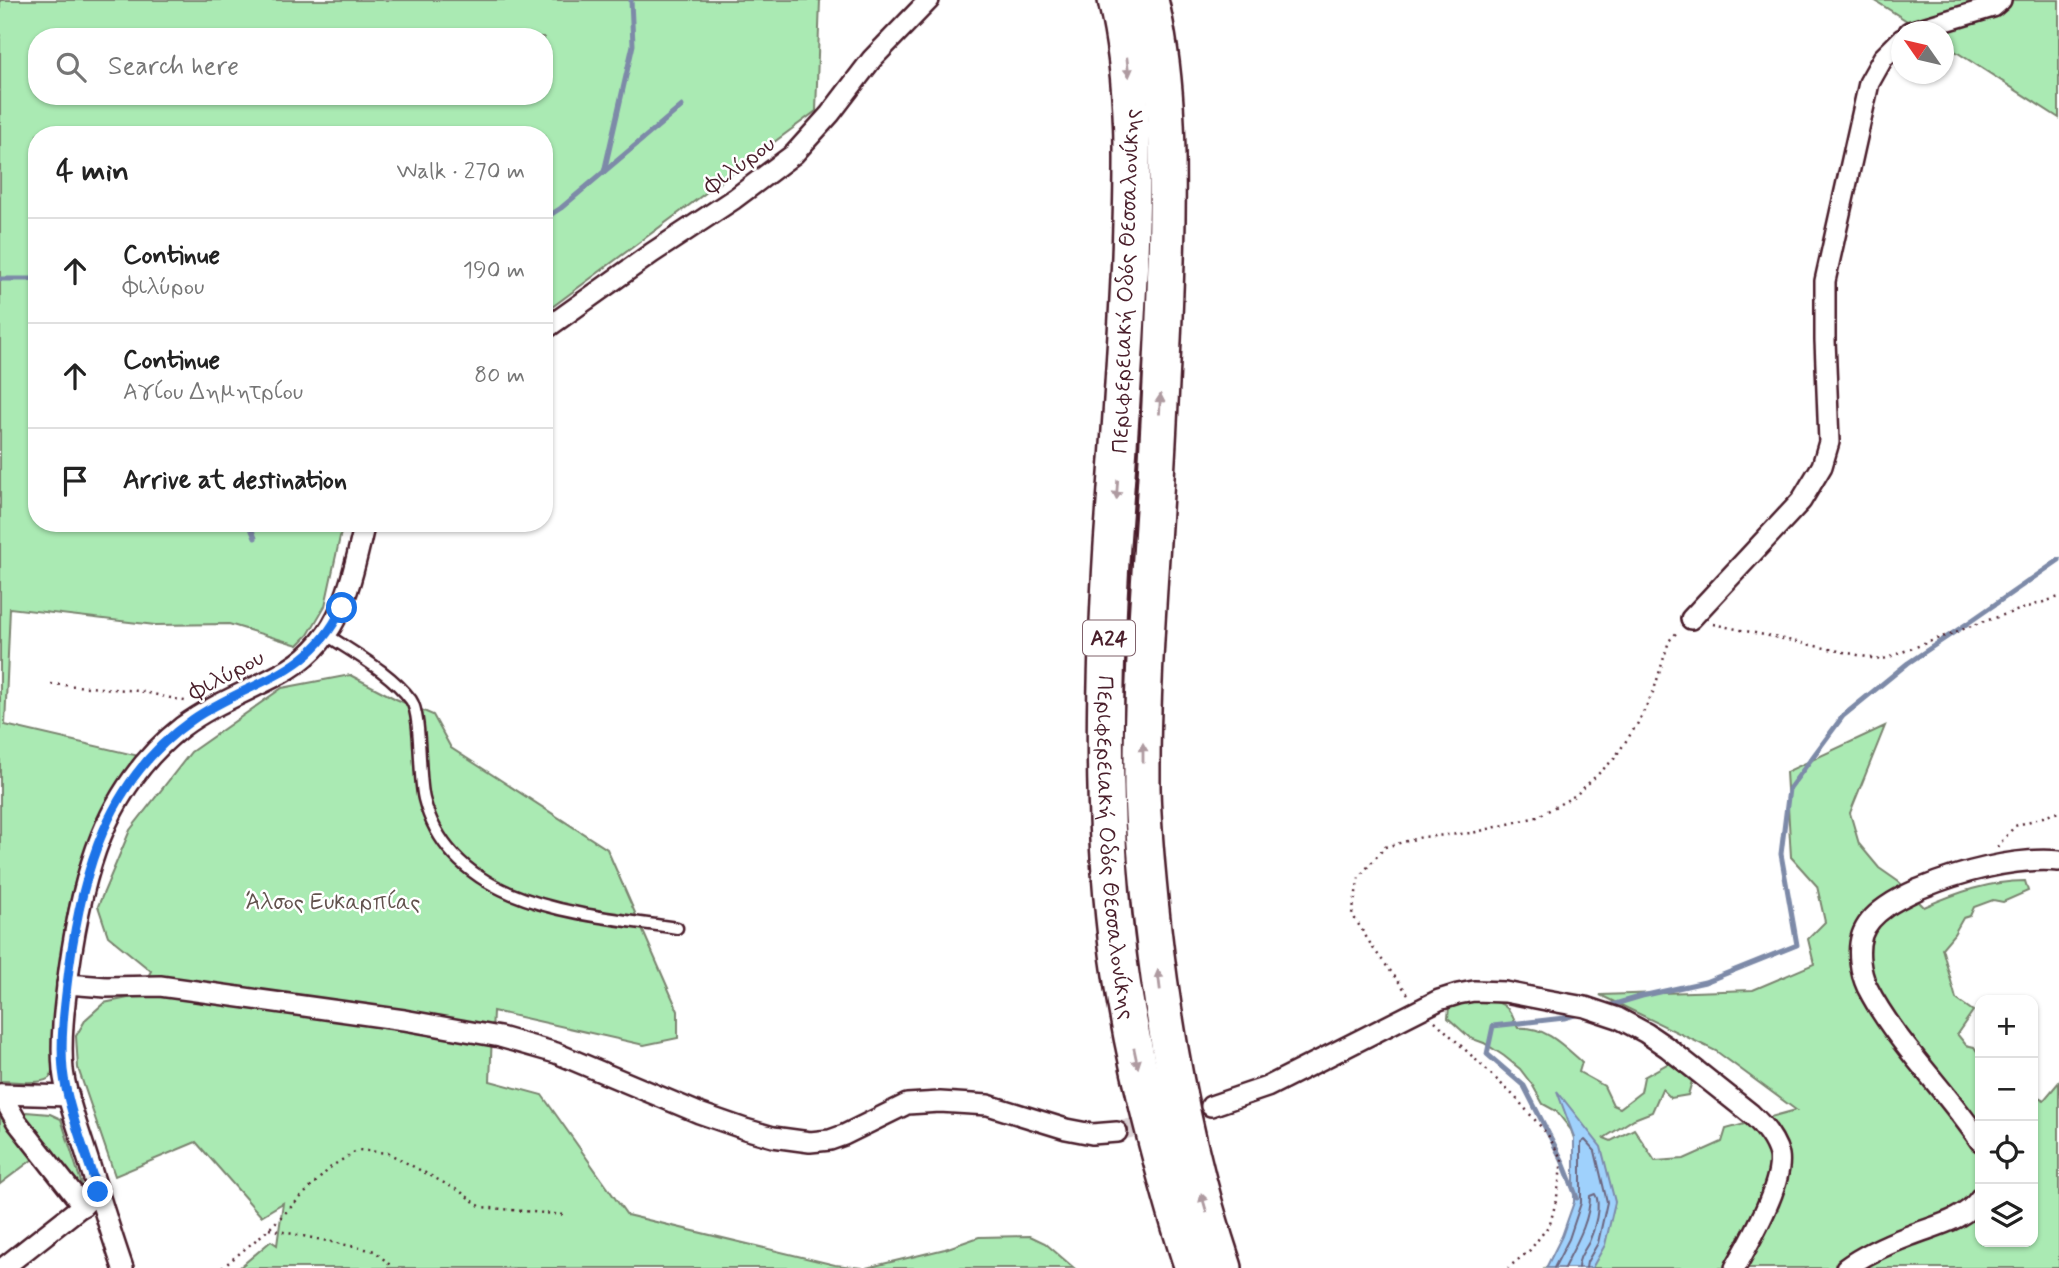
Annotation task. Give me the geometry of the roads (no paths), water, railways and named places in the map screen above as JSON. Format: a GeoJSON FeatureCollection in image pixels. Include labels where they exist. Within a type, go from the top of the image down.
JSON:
{"type":"FeatureCollection","features":[{"type":"Feature","properties":{"kind":"highway","name":"Περιφερειακή Οδός Θεσσαλονίκης"},"geometry":{"type":"LineString","coordinates":[[1116,0],[1129,74],[1133,154],[1126,349],[1110,596],[1105,758],[1109,849],[1116,937],[1137,1064],[1173,1206],[1193,1268]]}},
{"type":"Feature","properties":{"kind":"highway","name":"Περιφερειακή Οδός Θεσσαλονίκης"},"geometry":{"type":"LineString","coordinates":[[1150,0],[1156,22],[1163,76],[1168,186],[1163,353],[1144,692],[1144,835],[1158,974],[1174,1072],[1194,1166],[1224,1268]]}},
{"type":"Feature","properties":{"kind":"street","name":"Φιλύρου"},"geometry":{"type":"LineString","coordinates":[[553,324],[734,199],[794,154],[830,114],[872,59],[929,0]]}},
{"type":"Feature","properties":{"kind":"street"},"geometry":{"type":"LineString","coordinates":[[1946,21],[1993,7],[2000,0]]}},
{"type":"Feature","properties":{"kind":"street"},"geometry":{"type":"LineString","coordinates":[[1691,619],[1801,501],[1822,466],[1829,442],[1825,281],[1869,83],[1883,58],[1891,50]]}},
{"type":"Feature","properties":{"kind":"street","name":"Φιλύρου"},"geometry":{"type":"LineString","coordinates":[[123,1268],[63,1071],[62,1045],[67,984],[80,901],[94,852],[106,824],[131,781],[173,735],[224,700],[295,665],[327,635],[342,608],[363,532]]}},
{"type":"Feature","properties":{"kind":"street"},"geometry":{"type":"LineString","coordinates":[[1975,1134],[1889,1020],[1867,986],[1861,968],[1861,936],[1867,924],[1882,910],[1933,884],[1988,869],[2043,860],[2059,861]]}},
{"type":"Feature","properties":{"kind":"street"},"geometry":{"type":"LineString","coordinates":[[67,984],[106,987],[160,986],[404,1020],[500,1037],[556,1053],[733,1125],[773,1137],[794,1140],[830,1140],[907,1104],[940,1102],[988,1105],[1066,1129],[1092,1134],[1117,1132]]}},
{"type":"Feature","properties":{"kind":"street"},"geometry":{"type":"LineString","coordinates":[[1211,1106],[1267,1087],[1458,994],[1474,991],[1505,992],[1585,1007],[1618,1018],[1646,1033],[1722,1090],[1763,1126],[1779,1154],[1780,1166],[1767,1204],[1735,1268]]}},
{"type":"Feature","properties":{"kind":"street"},"geometry":{"type":"LineString","coordinates":[[69,1096],[0,1094],[26,1135],[83,1206]]}},
{"type":"Feature","properties":{"kind":"street"},"geometry":{"type":"LineString","coordinates":[[3,1268],[98,1192]]}},
{"type":"Feature","properties":{"kind":"street"},"geometry":{"type":"LineString","coordinates":[[1846,1268],[1889,1245],[1955,1219],[1975,1205]]}},
{"type":"Feature","properties":{"kind":"lane"},"geometry":{"type":"LineString","coordinates":[[327,635],[371,664],[412,702],[417,719],[419,773],[430,820],[442,842],[467,867],[505,892],[523,899],[576,913],[677,928]]}},
{"type":"Feature","properties":{"kind":"water"},"geometry":{"type":"Polygon","coordinates":[[[1557,1091],[1601,1147],[1615,1202],[1605,1245],[1592,1268],[1546,1268],[1562,1236],[1574,1202],[1574,1137],[1557,1091]]]}},
{"type":"Feature","properties":{"kind":"waterway"},"geometry":{"type":"LineString","coordinates":[[604,172],[633,45],[631,0]]}},
{"type":"Feature","properties":{"kind":"waterway"},"geometry":{"type":"LineString","coordinates":[[553,213],[682,106]]}},
{"type":"Feature","properties":{"kind":"waterway"},"geometry":{"type":"LineString","coordinates":[[0,279],[28,279]]}},
{"type":"Feature","properties":{"kind":"waterway"},"geometry":{"type":"LineString","coordinates":[[253,532],[255,538]]}},
{"type":"Feature","properties":{"kind":"waterway"},"geometry":{"type":"LineString","coordinates":[[1605,1007],[1705,982],[1797,945],[1781,854],[1789,789],[1843,716],[1908,663],[2059,560]]}},
{"type":"Feature","properties":{"kind":"waterway"},"geometry":{"type":"LineString","coordinates":[[1577,1198],[1562,1160],[1524,1086],[1487,1054],[1493,1026],[1564,1018],[1582,1013]]}},
{"type":"Feature","properties":{"kind":"tunnel"},"geometry":{"type":"LineString","coordinates":[[1117,1132],[1211,1106]]}},
{"type":"Feature","properties":{"kind":"park label","name":"Άλσος Ευκαρπίας"},"geometry":{"type":"Point","coordinates":[333,901]}}]}
